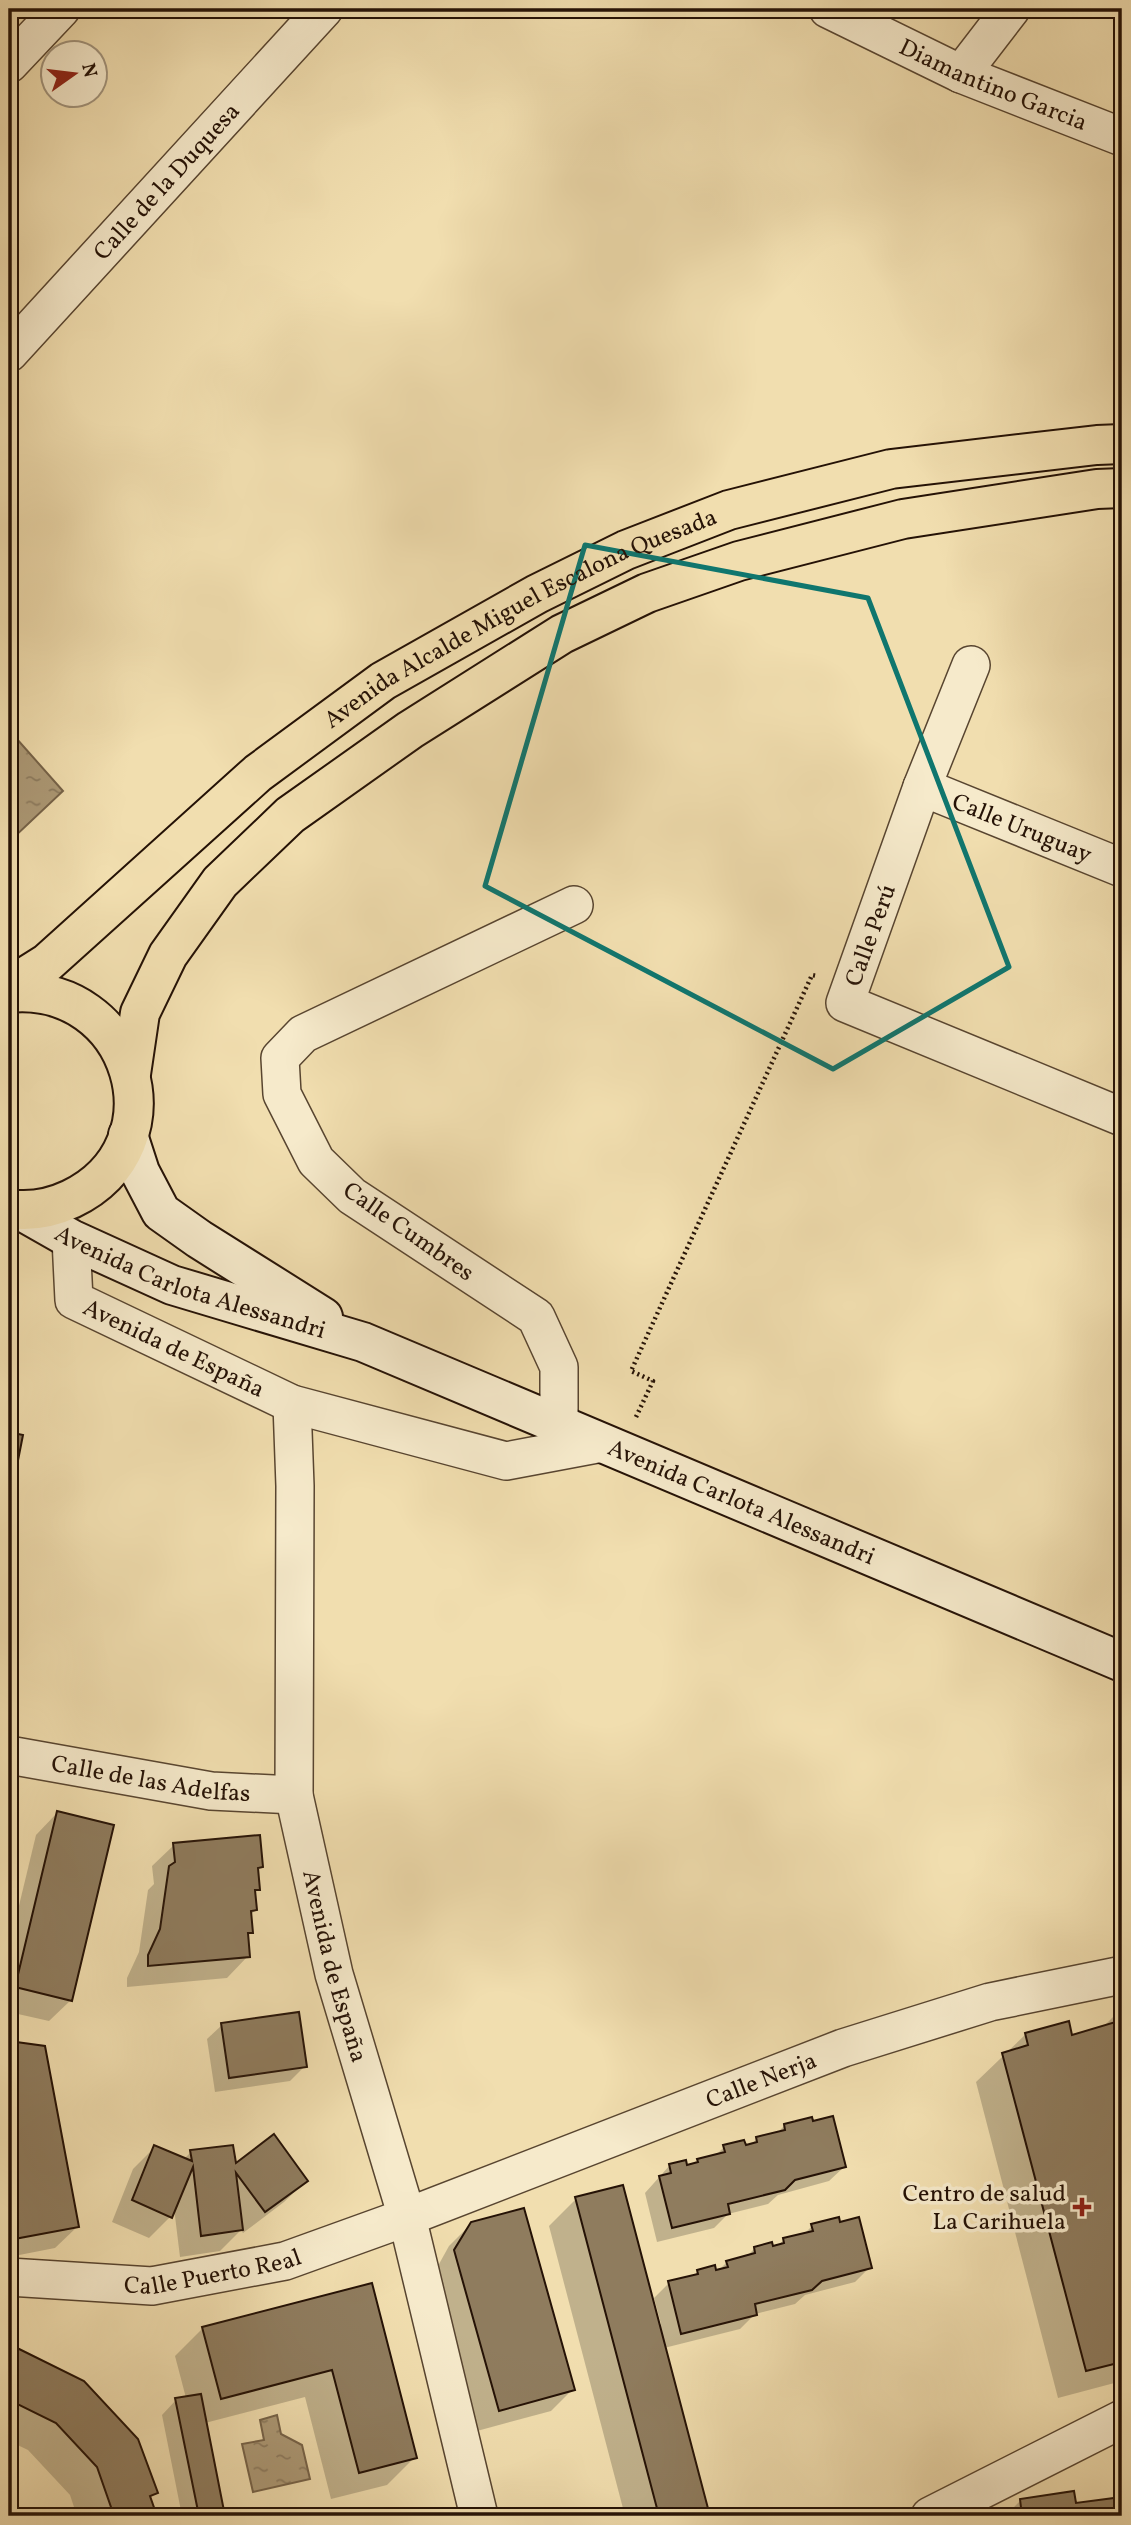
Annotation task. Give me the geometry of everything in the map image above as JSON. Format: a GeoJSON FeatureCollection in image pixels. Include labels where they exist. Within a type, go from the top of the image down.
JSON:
{"type":"FeatureCollection","features":[{"type":"Feature","properties":{"kind":"main road","name":"Avenida Alcalde Miguel Escalona Quesada"},"geometry":{"type":"LineString","coordinates":[[9,987],[47,963],[258,773],[383,681],[537,594],[626,550],[729,510],[891,470],[1122,444]]}},
{"type":"Feature","properties":{"kind":"main road","name":"Avenida Alcalde Miguel Escalona Quesada"},"geometry":{"type":"LineString","coordinates":[[131,1074],[140,1013],[167,955],[220,882],[290,815],[411,730],[562,634],[647,593],[739,561],[904,519],[1097,489],[1122,488]]}},
{"type":"Feature","properties":{"kind":"main road"},"geometry":{"type":"LineString","coordinates":[[9,993],[30,991],[64,999],[94,1016],[117,1042],[131,1074],[134,1105],[128,1135],[112,1167],[87,1191],[55,1206],[14,1210]]}},
{"type":"Feature","properties":{"kind":"main road","name":"Avenida Carlota Alessandri"},"geometry":{"type":"LineString","coordinates":[[128,1135],[139,1172],[161,1212],[199,1239],[363,1342]]}},
{"type":"Feature","properties":{"kind":"main road","name":"Avenida Carlota Alessandri"},"geometry":{"type":"LineString","coordinates":[[14,1210],[172,1285],[363,1342],[1122,1662]]}},
{"type":"Feature","properties":{"kind":"street"},"geometry":{"type":"LineString","coordinates":[[9,64],[61,9]]}},
{"type":"Feature","properties":{"kind":"street","name":"Calle de la Duquesa"},"geometry":{"type":"LineString","coordinates":[[9,354],[324,9]]}},
{"type":"Feature","properties":{"kind":"street","name":"Diamantino Garcia"},"geometry":{"type":"LineString","coordinates":[[828,9],[961,74],[1122,137]]}},
{"type":"Feature","properties":{"kind":"street"},"geometry":{"type":"LineString","coordinates":[[961,74],[1011,9]]}},
{"type":"Feature","properties":{"kind":"street","name":"Calle Perú"},"geometry":{"type":"LineString","coordinates":[[971,665],[922,787],[845,1003],[1122,1117]]}},
{"type":"Feature","properties":{"kind":"street","name":"Calle Uruguay"},"geometry":{"type":"LineString","coordinates":[[922,787],[1122,868]]}},
{"type":"Feature","properties":{"kind":"street","name":"Calle Cumbres"},"geometry":{"type":"LineString","coordinates":[[559,1426],[559,1367],[536,1317],[352,1196],[316,1161],[282,1094],[280,1058],[303,1034],[574,905]]}},
{"type":"Feature","properties":{"kind":"street","name":"Avenida de España"},"geometry":{"type":"LineString","coordinates":[[71,1239],[74,1300],[292,1404],[506,1461],[611,1447]]}},
{"type":"Feature","properties":{"kind":"street","name":"Avenida de España"},"geometry":{"type":"LineString","coordinates":[[292,1404],[295,1486],[294,1795],[334,1974],[407,2217],[479,2516]]}},
{"type":"Feature","properties":{"kind":"street","name":"Calle de las Adelfas"},"geometry":{"type":"LineString","coordinates":[[9,1755],[211,1791],[294,1795]]}},
{"type":"Feature","properties":{"kind":"street","name":"Calle Nerja"},"geometry":{"type":"LineString","coordinates":[[407,2217],[843,2048],[990,2001],[1122,1975]]}},
{"type":"Feature","properties":{"kind":"street","name":"Calle Puerto Real"},"geometry":{"type":"LineString","coordinates":[[9,2277],[152,2286],[285,2261],[407,2217]]}},
{"type":"Feature","properties":{"kind":"street"},"geometry":{"type":"LineString","coordinates":[[930,2516],[1122,2419]]}},
{"type":"Feature","properties":{"kind":"path"},"geometry":{"type":"LineString","coordinates":[[611,1447],[653,1381],[631,1371],[812,975],[852,986]]}},
{"type":"Feature","properties":{"kind":"highlighted area"},"geometry":{"type":"Polygon","coordinates":[[[585,545],[868,598],[1009,967],[833,1069],[485,886],[585,545]]]}},
{"type":"Feature","properties":{"kind":"water"},"geometry":{"type":"Polygon","coordinates":[[[16,738],[63,791],[11,840],[9,745],[16,738]]]}},
{"type":"Feature","properties":{"kind":"water"},"geometry":{"type":"Polygon","coordinates":[[[277,2415],[281,2434],[302,2445],[310,2479],[253,2492],[242,2444],[264,2440],[260,2420],[277,2415]]]}},
{"type":"Feature","properties":{"kind":"building"},"geometry":{"type":"Polygon","coordinates":[[[9,1432],[23,1435],[9,1506],[9,1432]]]}},
{"type":"Feature","properties":{"kind":"building"},"geometry":{"type":"Polygon","coordinates":[[[9,1556],[16,1558],[9,1593],[9,1556]]]}},
{"type":"Feature","properties":{"kind":"building"},"geometry":{"type":"Polygon","coordinates":[[[57,1811],[114,1825],[72,2001],[15,1987],[57,1811]]]}},
{"type":"Feature","properties":{"kind":"building"},"geometry":{"type":"Polygon","coordinates":[[[260,1835],[263,1867],[258,1868],[260,1890],[255,1890],[257,1910],[251,1911],[253,1933],[248,1933],[250,1957],[148,1966],[148,1955],[160,1929],[169,1866],[175,1862],[173,1843],[260,1835]]]}},
{"type":"Feature","properties":{"kind":"building"},"geometry":{"type":"Polygon","coordinates":[[[299,2012],[307,2067],[229,2078],[221,2023],[299,2012]]]}},
{"type":"Feature","properties":{"kind":"building","name":"Centro de salud La Carihuela"},"geometry":{"type":"Polygon","coordinates":[[[1122,2020],[1122,2362],[1086,2371],[1002,2053],[1028,2045],[1025,2033],[1069,2021],[1072,2035],[1122,2020]]]}},
{"type":"Feature","properties":{"kind":"building"},"geometry":{"type":"Polygon","coordinates":[[[9,2041],[45,2046],[79,2227],[9,2240],[9,2041]]]}},
{"type":"Feature","properties":{"kind":"building"},"geometry":{"type":"Polygon","coordinates":[[[833,2116],[846,2167],[795,2180],[785,2190],[728,2204],[730,2214],[672,2228],[659,2176],[671,2173],[669,2164],[686,2160],[687,2165],[698,2162],[697,2159],[725,2152],[723,2145],[744,2140],[746,2145],[757,2142],[756,2137],[785,2130],[784,2124],[812,2117],[813,2121],[833,2116]]]}},
{"type":"Feature","properties":{"kind":"building"},"geometry":{"type":"Polygon","coordinates":[[[274,2134],[308,2181],[265,2212],[236,2173],[243,2230],[201,2236],[193,2167],[172,2218],[132,2200],[154,2145],[192,2161],[190,2150],[233,2145],[236,2163],[274,2134]]]}},
{"type":"Feature","properties":{"kind":"building"},"geometry":{"type":"Polygon","coordinates":[[[623,2185],[710,2516],[659,2516],[575,2197],[623,2185]]]}},
{"type":"Feature","properties":{"kind":"building"},"geometry":{"type":"Polygon","coordinates":[[[524,2208],[575,2390],[499,2411],[454,2250],[471,2222],[524,2208]]]}},
{"type":"Feature","properties":{"kind":"building"},"geometry":{"type":"Polygon","coordinates":[[[839,2217],[840,2222],[859,2217],[872,2268],[822,2281],[812,2290],[755,2304],[757,2315],[681,2334],[668,2281],[698,2274],[697,2270],[715,2265],[716,2270],[728,2267],[726,2261],[755,2253],[754,2247],[772,2242],[773,2246],[784,2243],[783,2238],[813,2231],[811,2224],[839,2217]]]}},
{"type":"Feature","properties":{"kind":"building"},"geometry":{"type":"Polygon","coordinates":[[[372,2283],[417,2458],[359,2473],[332,2370],[221,2399],[202,2327],[372,2283]]]}},
{"type":"Feature","properties":{"kind":"building"},"geometry":{"type":"Polygon","coordinates":[[[9,2344],[84,2381],[138,2439],[158,2493],[150,2496],[157,2516],[102,2516],[101,2514],[112,2510],[97,2467],[56,2423],[9,2400],[9,2344]]]}},
{"type":"Feature","properties":{"kind":"building"},"geometry":{"type":"Polygon","coordinates":[[[201,2394],[225,2516],[199,2516],[175,2398],[201,2394]]]}},
{"type":"Feature","properties":{"kind":"building"},"geometry":{"type":"Polygon","coordinates":[[[1074,2491],[1076,2503],[1122,2497],[1122,2516],[1022,2516],[1020,2499],[1074,2491]]]}},
{"type":"Feature","properties":{"kind":"place","name":"Centro de salud La Carihuela"},"geometry":{"type":"Point","coordinates":[1082,2207]}}]}
